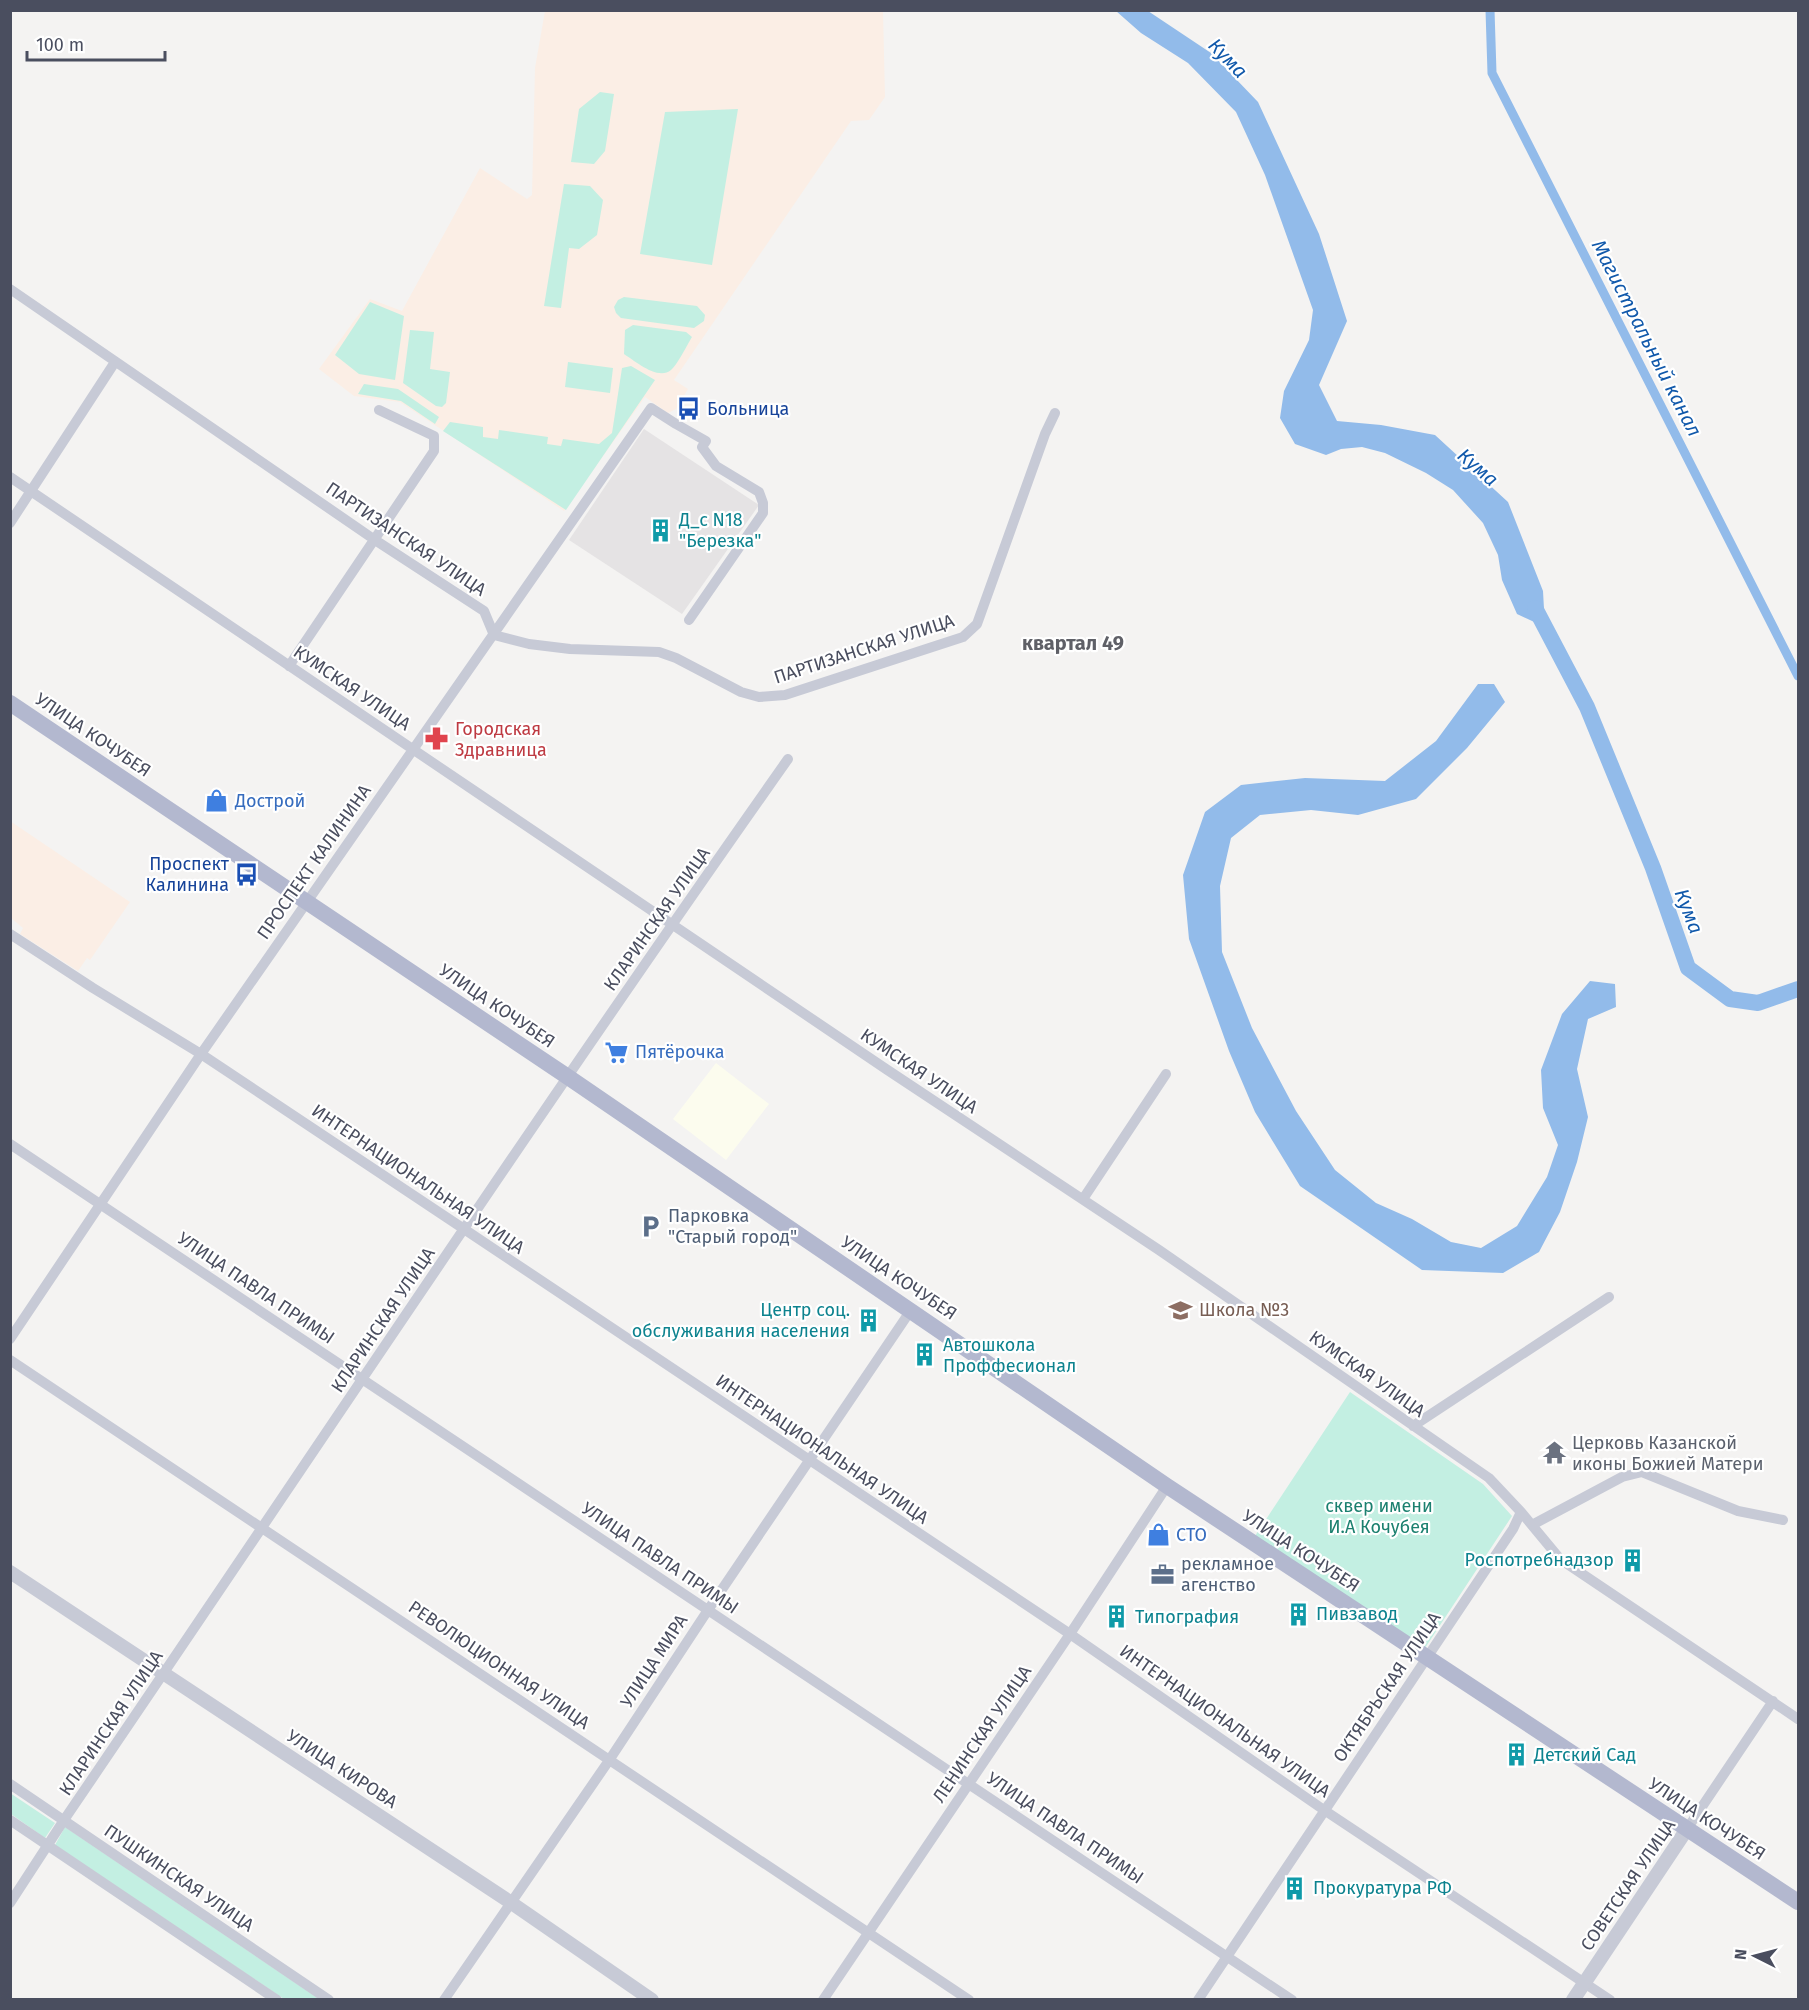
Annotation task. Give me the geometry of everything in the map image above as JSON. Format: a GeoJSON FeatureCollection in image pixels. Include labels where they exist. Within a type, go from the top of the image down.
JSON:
{"type":"FeatureCollection","features":[{"type":"Feature","properties":{"kind":"main road","name":"УЛИЦА КОЧУБЕЯ"},"geometry":{"type":"LineString","coordinates":[[10,703],[568,1077],[1167,1486],[1798,1902]]}},
{"type":"Feature","properties":{"kind":"street","name":"ПАРТИЗАНСКАЯ УЛИЦА"},"geometry":{"type":"LineString","coordinates":[[10,289],[375,540],[484,611],[494,634],[529,644],[570,649],[659,652],[676,658],[741,692],[759,697],[784,694],[963,637],[977,624],[1045,434],[1055,413]]}},
{"type":"Feature","properties":{"kind":"street"},"geometry":{"type":"LineString","coordinates":[[10,523],[115,362]]}},
{"type":"Feature","properties":{"kind":"street","name":"ПРОСПЕКТ КАЛИНИНА"},"geometry":{"type":"LineString","coordinates":[[10,1339],[201,1054],[651,408],[706,441],[702,447],[716,466],[759,492],[763,503],[763,513],[689,620]]}},
{"type":"Feature","properties":{"kind":"street"},"geometry":{"type":"LineString","coordinates":[[289,666],[434,451],[434,436],[379,410]]}},
{"type":"Feature","properties":{"kind":"street","name":"КУМСКАЯ УЛИЦА"},"geometry":{"type":"LineString","coordinates":[[10,477],[1083,1199],[1489,1478],[1560,1559],[1794,1716],[1798,1703]]}},
{"type":"Feature","properties":{"kind":"street","name":"КЛАРИНСКАЯ УЛИЦА"},"geometry":{"type":"LineString","coordinates":[[10,1904],[64,1820],[464,1229],[672,924],[788,759]]}},
{"type":"Feature","properties":{"kind":"street","name":"ИНТЕРНАЦИОНАЛЬНАЯ УЛИЦА"},"geometry":{"type":"LineString","coordinates":[[10,934],[201,1054],[464,1229],[1070,1634],[1324,1810],[1610,2000]]}},
{"type":"Feature","properties":{"kind":"street"},"geometry":{"type":"LineString","coordinates":[[1083,1199],[1166,1074]]}},
{"type":"Feature","properties":{"kind":"street","name":"УЛИЦА ПАВЛА ПРИМЫ"},"geometry":{"type":"LineString","coordinates":[[10,1144],[1292,2000]]}},
{"type":"Feature","properties":{"kind":"street"},"geometry":{"type":"LineString","coordinates":[[1413,1426],[1609,1297]]}},
{"type":"Feature","properties":{"kind":"street","name":"УЛИЦА МИРА"},"geometry":{"type":"LineString","coordinates":[[444,2000],[610,1759],[708,1610],[912,1310]]}},
{"type":"Feature","properties":{"kind":"street","name":"РЕВОЛЮЦИОННАЯ УЛИЦА"},"geometry":{"type":"LineString","coordinates":[[10,1360],[969,2000]]}},
{"type":"Feature","properties":{"kind":"street"},"geometry":{"type":"LineString","coordinates":[[1532,1525],[1622,1478],[1642,1472],[1738,1511],[1783,1520]]}},
{"type":"Feature","properties":{"kind":"street","name":"ЛЕНИНСКАЯ УЛИЦА"},"geometry":{"type":"LineString","coordinates":[[822,2000],[1070,1634],[1167,1486]]}},
{"type":"Feature","properties":{"kind":"street","name":"ОКТЯБРЬСКАЯ УЛИЦА"},"geometry":{"type":"LineString","coordinates":[[1198,2000],[1428,1658],[1513,1529],[1521,1512]]}},
{"type":"Feature","properties":{"kind":"street","name":"УЛИЦА КИРОВА"},"geometry":{"type":"LineString","coordinates":[[10,1572],[510,1902],[652,2000]]}},
{"type":"Feature","properties":{"kind":"street","name":"СОВЕТСКАЯ УЛИЦА"},"geometry":{"type":"LineString","coordinates":[[1573,2000],[1773,1701]]}},
{"type":"Feature","properties":{"kind":"street","name":"ПУШКИНСКАЯ УЛИЦА"},"geometry":{"type":"LineString","coordinates":[[10,1784],[329,2000]]}},
{"type":"Feature","properties":{"kind":"street"},"geometry":{"type":"LineString","coordinates":[[10,1820],[277,2000]]}},
{"type":"Feature","properties":{"kind":"shaded area"},"geometry":{"type":"Polygon","coordinates":[[[545,11],[883,11],[885,97],[869,120],[851,121],[674,380],[688,389],[676,409],[668,413],[645,397],[564,511],[400,402],[354,396],[319,369],[370,299],[402,311],[480,168],[527,199],[532,195],[535,68],[545,11]]]}},
{"type":"Feature","properties":{"kind":"shaded area"},"geometry":{"type":"Polygon","coordinates":[[[644,429],[759,505],[682,614],[569,540],[644,429]]]}},
{"type":"Feature","properties":{"kind":"shaded area"},"geometry":{"type":"Polygon","coordinates":[[[10,821],[130,902],[90,960],[87,958],[78,971],[20,934],[23,928],[11,918],[10,821]]]}},
{"type":"Feature","properties":{"kind":"shaded area"},"geometry":{"type":"Polygon","coordinates":[[[716,1063],[769,1104],[726,1160],[673,1119],[716,1063]]]}},
{"type":"Feature","properties":{"kind":"green space"},"geometry":{"type":"Polygon","coordinates":[[[600,92],[614,94],[605,151],[594,164],[571,162],[579,109],[600,92]]]}},
{"type":"Feature","properties":{"kind":"green space"},"geometry":{"type":"Polygon","coordinates":[[[738,109],[712,265],[640,254],[665,112],[738,109]]]}},
{"type":"Feature","properties":{"kind":"green space"},"geometry":{"type":"Polygon","coordinates":[[[564,184],[590,186],[603,200],[597,235],[579,249],[569,248],[561,308],[544,306],[564,184]]]}},
{"type":"Feature","properties":{"kind":"green space"},"geometry":{"type":"Polygon","coordinates":[[[624,297],[697,306],[705,315],[704,321],[694,328],[621,318],[614,307],[618,300],[624,297]]]}},
{"type":"Feature","properties":{"kind":"green space"},"geometry":{"type":"Polygon","coordinates":[[[370,302],[404,316],[395,380],[359,374],[335,355],[370,302]]]}},
{"type":"Feature","properties":{"kind":"green space"},"geometry":{"type":"Polygon","coordinates":[[[633,325],[686,332],[692,337],[671,370],[666,373],[653,372],[624,354],[625,330],[633,325]]]}},
{"type":"Feature","properties":{"kind":"green space"},"geometry":{"type":"Polygon","coordinates":[[[410,330],[434,332],[430,369],[450,372],[446,403],[442,407],[436,406],[403,383],[410,330]]]}},
{"type":"Feature","properties":{"kind":"green space"},"geometry":{"type":"Polygon","coordinates":[[[568,362],[613,368],[610,393],[565,387],[568,362]]]}},
{"type":"Feature","properties":{"kind":"green space"},"geometry":{"type":"Polygon","coordinates":[[[631,366],[655,380],[566,510],[443,431],[450,422],[483,427],[483,437],[498,439],[499,430],[548,437],[547,444],[561,446],[563,439],[599,444],[612,433],[622,368],[631,366]]]}},
{"type":"Feature","properties":{"kind":"green space"},"geometry":{"type":"Polygon","coordinates":[[[364,384],[398,389],[439,417],[435,424],[401,401],[358,394],[364,384]]]}},
{"type":"Feature","properties":{"kind":"green space","name":"сквер имени И.А Кочубея"},"geometry":{"type":"Polygon","coordinates":[[[1350,1392],[1483,1484],[1512,1516],[1425,1648],[1255,1536],[1350,1392]]]}},
{"type":"Feature","properties":{"kind":"green space"},"geometry":{"type":"Polygon","coordinates":[[[10,1793],[55,1823],[45,1838],[11,1814],[10,1793]]]}},
{"type":"Feature","properties":{"kind":"green space"},"geometry":{"type":"Polygon","coordinates":[[[65,1827],[319,1999],[284,1999],[55,1845],[65,1827]]]}},
{"type":"Feature","properties":{"kind":"water"},"geometry":{"type":"Polygon","coordinates":[[[1116,11],[1148,11],[1211,53],[1258,102],[1319,234],[1347,321],[1319,385],[1337,421],[1381,425],[1435,435],[1508,502],[1543,591],[1545,627],[1517,614],[1502,580],[1498,555],[1483,523],[1453,490],[1426,473],[1385,453],[1362,447],[1341,449],[1326,455],[1295,444],[1280,418],[1284,391],[1309,340],[1313,310],[1265,175],[1236,112],[1188,63],[1141,33],[1116,11]]]}},
{"type":"Feature","properties":{"kind":"water"},"geometry":{"type":"Polygon","coordinates":[[[1478,684],[1494,684],[1505,702],[1467,748],[1416,799],[1358,815],[1311,810],[1260,815],[1231,838],[1220,886],[1222,952],[1252,1028],[1296,1111],[1335,1170],[1376,1203],[1412,1219],[1451,1242],[1481,1248],[1517,1226],[1547,1177],[1558,1145],[1543,1108],[1541,1070],[1562,1014],[1590,981],[1615,984],[1616,1007],[1588,1019],[1577,1069],[1588,1117],[1577,1162],[1560,1212],[1539,1252],[1503,1273],[1422,1270],[1300,1186],[1255,1112],[1229,1051],[1189,939],[1183,875],[1205,812],[1241,785],[1305,778],[1385,781],[1436,741],[1478,684]]]}},
{"type":"Feature","properties":{"kind":"waterway","name":"Магистральный канал"},"geometry":{"type":"LineString","coordinates":[[1490,10],[1492,73],[1798,676]]}},
{"type":"Feature","properties":{"kind":"waterway","name":"Кума"},"geometry":{"type":"LineString","coordinates":[[1535,608],[1587,707],[1653,868],[1688,968],[1730,999],[1758,1003],[1798,989]]}},
{"type":"Feature","properties":{"kind":"place","name":"Больница"},"geometry":{"type":"Point","coordinates":[689,409]}},
{"type":"Feature","properties":{"kind":"place","name":"Д_с N18 \"Березка\""},"geometry":{"type":"Point","coordinates":[661,530]}},
{"type":"Feature","properties":{"kind":"place","name":"Городская Здравница"},"geometry":{"type":"Point","coordinates":[437,739]}},
{"type":"Feature","properties":{"kind":"place","name":"Дострой"},"geometry":{"type":"Point","coordinates":[217,801]}},
{"type":"Feature","properties":{"kind":"place","name":"Проспект Калинина"},"geometry":{"type":"Point","coordinates":[247,874]}},
{"type":"Feature","properties":{"kind":"place","name":"Пятёрочка"},"geometry":{"type":"Point","coordinates":[617,1052]}},
{"type":"Feature","properties":{"kind":"place","name":"Парковка \"Старый город\""},"geometry":{"type":"Point","coordinates":[650,1226]}},
{"type":"Feature","properties":{"kind":"place","name":"Школа №3"},"geometry":{"type":"Point","coordinates":[1181,1310]}},
{"type":"Feature","properties":{"kind":"place","name":"Центр соц. обслуживания населения"},"geometry":{"type":"Point","coordinates":[868,1320]}},
{"type":"Feature","properties":{"kind":"place","name":"Автошкола Проффесионал"},"geometry":{"type":"Point","coordinates":[925,1355]}},
{"type":"Feature","properties":{"kind":"place","name":"Церковь Казанской иконы Божией Матери"},"geometry":{"type":"Point","coordinates":[1554,1453]}},
{"type":"Feature","properties":{"kind":"place","name":"СТО"},"geometry":{"type":"Point","coordinates":[1158,1535]}},
{"type":"Feature","properties":{"kind":"place","name":"Роспотребнадзор"},"geometry":{"type":"Point","coordinates":[1632,1560]}},
{"type":"Feature","properties":{"kind":"place","name":"рекламное агенство"},"geometry":{"type":"Point","coordinates":[1163,1574]}},
{"type":"Feature","properties":{"kind":"place","name":"Пивзавод"},"geometry":{"type":"Point","coordinates":[1298,1614]}},
{"type":"Feature","properties":{"kind":"place","name":"Типография"},"geometry":{"type":"Point","coordinates":[1117,1617]}},
{"type":"Feature","properties":{"kind":"place","name":"Детский Сад"},"geometry":{"type":"Point","coordinates":[1516,1755]}},
{"type":"Feature","properties":{"kind":"place","name":"Прокуратура РФ"},"geometry":{"type":"Point","coordinates":[1295,1888]}},
{"type":"Feature","properties":{"kind":"district","name":"квартал 49"},"geometry":{"type":"Point","coordinates":[1073,643]}}]}
